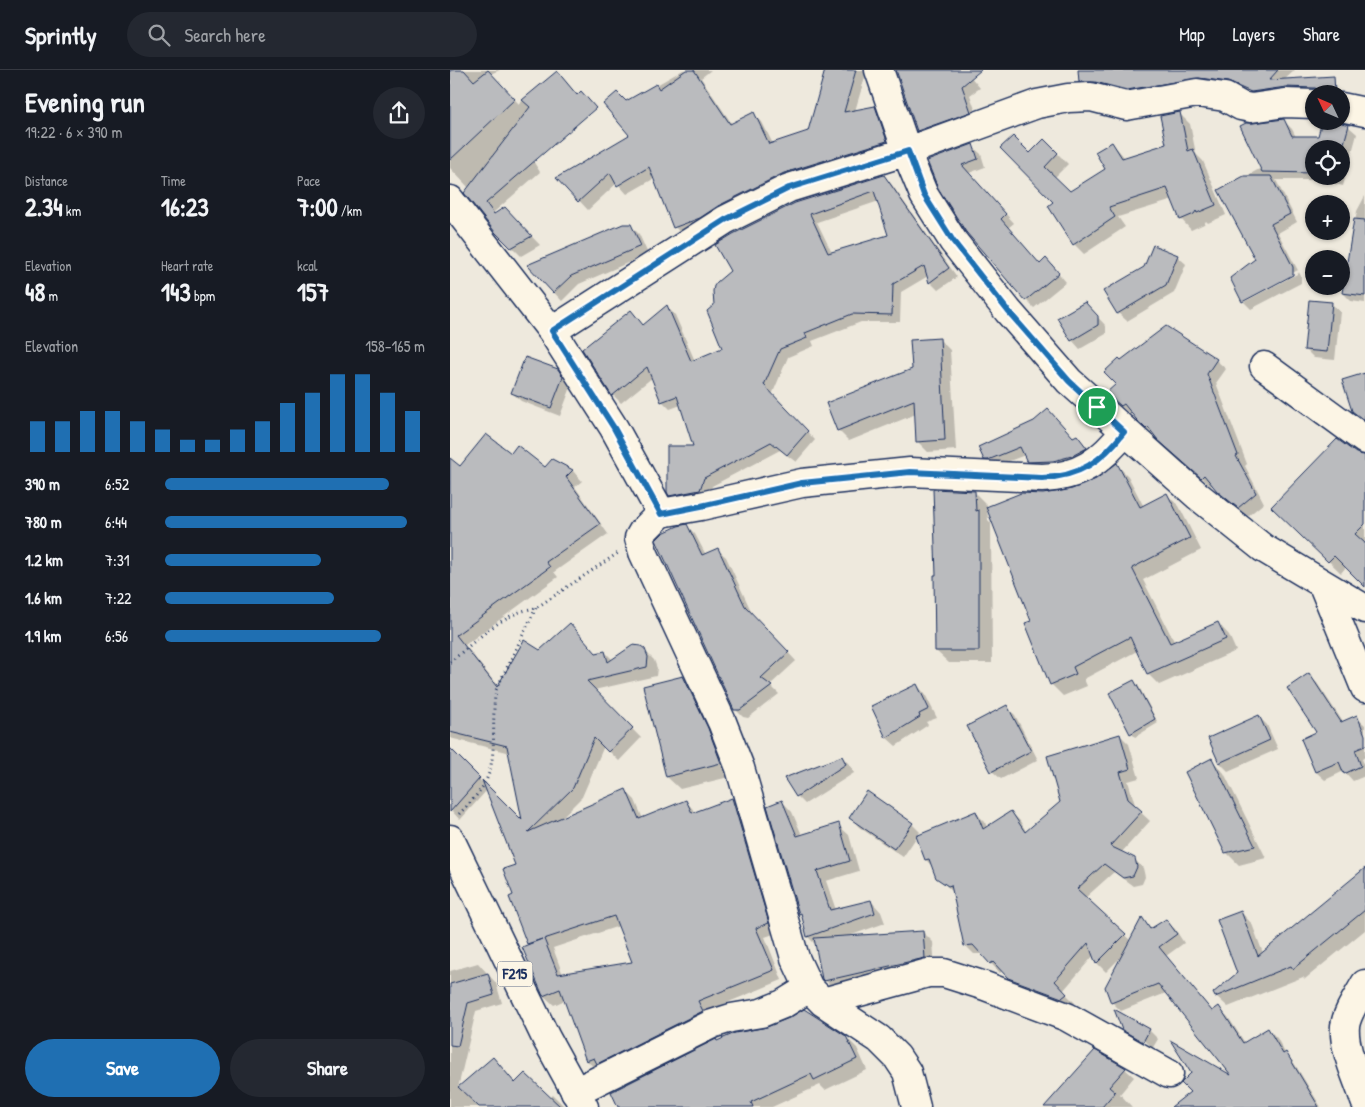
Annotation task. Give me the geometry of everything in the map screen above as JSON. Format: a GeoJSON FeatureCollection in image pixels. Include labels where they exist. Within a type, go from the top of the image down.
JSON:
{"type":"FeatureCollection","features":[{"type":"Feature","properties":{"kind":"street"},"geometry":{"type":"LineString","coordinates":[[879,70],[924,195],[953,241],[1008,311],[1069,381],[1198,496],[1263,548],[1365,609]]}},
{"type":"Feature","properties":{"kind":"street"},"geometry":{"type":"LineString","coordinates":[[552,331],[733,216],[789,188],[908,151],[1037,104],[1091,96],[1126,106],[1197,93],[1225,97],[1240,106],[1251,108],[1285,103],[1305,104]]}},
{"type":"Feature","properties":{"kind":"street"},"geometry":{"type":"LineString","coordinates":[[1350,109],[1365,112]]}},
{"type":"Feature","properties":{"kind":"street"},"geometry":{"type":"LineString","coordinates":[[450,200],[552,331],[614,428],[661,514]]}},
{"type":"Feature","properties":{"kind":"street"},"geometry":{"type":"LineString","coordinates":[[1264,366],[1365,440]]}},
{"type":"Feature","properties":{"kind":"street"},"geometry":{"type":"LineString","coordinates":[[916,1107],[906,1072],[897,1057],[879,1039],[816,995],[795,958],[740,768],[722,722],[643,552],[640,538],[643,531],[661,514],[802,483],[910,472],[1060,478],[1082,470],[1110,450],[1124,432]]}},
{"type":"Feature","properties":{"kind":"street"},"geometry":{"type":"LineString","coordinates":[[1323,585],[1365,688]]}},
{"type":"Feature","properties":{"kind":"street","name":"F215"},"geometry":{"type":"LineString","coordinates":[[454,828],[546,1038],[579,1099]]}},
{"type":"Feature","properties":{"kind":"street"},"geometry":{"type":"LineString","coordinates":[[579,1099],[712,1024],[761,1012],[816,995],[928,973],[944,973],[986,986],[1066,1018],[1169,1074]]}},
{"type":"Feature","properties":{"kind":"street"},"geometry":{"type":"LineString","coordinates":[[1365,984],[1345,1025],[1346,1046],[1365,1101]]}},
{"type":"Feature","properties":{"kind":"path"},"geometry":{"type":"LineString","coordinates":[[450,662],[492,628],[515,613],[536,608],[640,538]]}},
{"type":"Feature","properties":{"kind":"path"},"geometry":{"type":"LineString","coordinates":[[454,828],[489,774],[492,760],[496,690],[536,608]]}},
{"type":"Feature","properties":{"kind":"building"},"geometry":{"type":"Polygon","coordinates":[[[450,70],[464,70],[474,81],[488,70],[515,99],[450,160],[450,70]]]}},
{"type":"Feature","properties":{"kind":"building"},"geometry":{"type":"Polygon","coordinates":[[[686,70],[694,70],[730,124],[754,112],[769,144],[808,131],[825,70],[856,70],[844,112],[875,106],[887,141],[784,173],[718,206],[700,218],[673,228],[649,167],[617,186],[610,173],[578,202],[556,178],[629,135],[603,104],[617,92],[626,101],[656,84],[659,89],[686,70]]]}},
{"type":"Feature","properties":{"kind":"building"},"geometry":{"type":"Polygon","coordinates":[[[896,70],[981,70],[962,86],[971,112],[917,131],[896,70]]]}},
{"type":"Feature","properties":{"kind":"building"},"geometry":{"type":"Polygon","coordinates":[[[1078,70],[1278,70],[1269,80],[1334,76],[1335,85],[1305,85],[1305,88],[1286,87],[1251,92],[1228,82],[1199,78],[1127,90],[1095,82],[1079,82],[1078,70]]]}},
{"type":"Feature","properties":{"kind":"building"},"geometry":{"type":"Polygon","coordinates":[[[557,71],[577,95],[581,91],[596,108],[486,203],[494,214],[505,207],[532,236],[511,248],[495,232],[464,193],[530,107],[522,100],[557,71]]]}},
{"type":"Feature","properties":{"kind":"building"},"geometry":{"type":"Polygon","coordinates":[[[1180,112],[1188,151],[1193,149],[1216,205],[1197,213],[1196,211],[1194,214],[1180,220],[1167,188],[1109,207],[1115,217],[1073,245],[1048,206],[1053,202],[1000,148],[1013,136],[1030,153],[1044,139],[1058,153],[1045,167],[1070,191],[1105,169],[1095,152],[1112,142],[1122,158],[1166,144],[1160,116],[1180,112]]]}},
{"type":"Feature","properties":{"kind":"building"},"geometry":{"type":"Polygon","coordinates":[[[1284,119],[1292,136],[1318,136],[1320,130],[1348,130],[1345,140],[1305,140],[1305,173],[1262,172],[1240,126],[1246,123],[1284,119]]]}},
{"type":"Feature","properties":{"kind":"building"},"geometry":{"type":"Polygon","coordinates":[[[973,144],[978,159],[962,165],[1006,214],[1001,219],[1040,264],[1046,258],[1059,273],[1025,301],[966,232],[938,188],[927,161],[973,144]]]}},
{"type":"Feature","properties":{"kind":"building"},"geometry":{"type":"Polygon","coordinates":[[[884,175],[949,268],[929,283],[924,266],[893,284],[892,315],[852,314],[805,333],[807,338],[780,349],[764,385],[808,431],[787,455],[771,442],[704,478],[700,490],[669,496],[667,492],[667,446],[693,446],[677,396],[661,402],[647,367],[612,396],[582,349],[631,310],[643,325],[667,305],[691,361],[722,348],[707,311],[714,305],[714,286],[730,271],[715,245],[795,203],[884,175]],[[874,191],[810,214],[828,253],[888,235],[874,191]]]}},
{"type":"Feature","properties":{"kind":"building"},"geometry":{"type":"Polygon","coordinates":[[[1244,176],[1271,176],[1290,214],[1271,224],[1293,267],[1293,275],[1242,302],[1230,278],[1255,259],[1218,190],[1244,176]]]}},
{"type":"Feature","properties":{"kind":"building"},"geometry":{"type":"Polygon","coordinates":[[[1354,219],[1365,220],[1365,296],[1350,294],[1349,250],[1354,219]]]}},
{"type":"Feature","properties":{"kind":"building"},"geometry":{"type":"Polygon","coordinates":[[[623,224],[631,224],[641,246],[571,276],[553,293],[527,265],[623,224]]]}},
{"type":"Feature","properties":{"kind":"building"},"geometry":{"type":"Polygon","coordinates":[[[1153,245],[1178,255],[1166,285],[1117,314],[1103,291],[1144,267],[1153,245]]]}},
{"type":"Feature","properties":{"kind":"building"},"geometry":{"type":"Polygon","coordinates":[[[1309,300],[1332,302],[1327,352],[1304,350],[1309,300]]]}},
{"type":"Feature","properties":{"kind":"building"},"geometry":{"type":"Polygon","coordinates":[[[1085,302],[1098,316],[1098,325],[1071,341],[1057,318],[1085,302]]]}},
{"type":"Feature","properties":{"kind":"building"},"geometry":{"type":"Polygon","coordinates":[[[1166,326],[1217,359],[1207,374],[1238,455],[1236,456],[1256,493],[1238,508],[1217,491],[1204,475],[1201,478],[1158,440],[1148,427],[1146,429],[1124,404],[1121,406],[1106,393],[1116,384],[1104,372],[1119,358],[1121,360],[1166,326]]]}},
{"type":"Feature","properties":{"kind":"building"},"geometry":{"type":"Polygon","coordinates":[[[940,338],[945,440],[916,442],[914,400],[837,431],[826,403],[912,369],[910,340],[940,338]]]}},
{"type":"Feature","properties":{"kind":"building"},"geometry":{"type":"Polygon","coordinates":[[[525,357],[558,369],[563,377],[551,408],[511,393],[525,357]]]}},
{"type":"Feature","properties":{"kind":"building"},"geometry":{"type":"Polygon","coordinates":[[[1365,373],[1365,421],[1352,411],[1342,380],[1365,373]]]}},
{"type":"Feature","properties":{"kind":"building"},"geometry":{"type":"Polygon","coordinates":[[[1048,409],[1073,437],[1077,435],[1087,448],[1072,456],[1053,461],[1027,462],[1020,447],[984,460],[978,447],[1034,421],[1048,409]]]}},
{"type":"Feature","properties":{"kind":"building"},"geometry":{"type":"Polygon","coordinates":[[[486,434],[511,453],[517,445],[545,467],[552,459],[573,470],[566,477],[600,524],[546,562],[550,567],[456,635],[497,687],[524,640],[540,650],[570,623],[596,653],[605,651],[608,662],[633,645],[641,646],[645,649],[648,657],[647,667],[587,681],[633,728],[608,752],[594,738],[573,788],[528,832],[626,789],[639,819],[686,800],[692,813],[732,798],[769,923],[756,928],[774,970],[698,1001],[703,1011],[597,1064],[594,1058],[586,1061],[560,989],[543,996],[522,947],[542,939],[527,944],[509,897],[513,895],[503,869],[515,865],[482,780],[522,820],[507,746],[450,732],[450,458],[460,466],[486,434]],[[614,916],[544,939],[558,974],[632,962],[614,916]]]}},
{"type":"Feature","properties":{"kind":"building"},"geometry":{"type":"Polygon","coordinates":[[[1337,439],[1356,453],[1365,455],[1365,524],[1355,534],[1365,543],[1365,587],[1334,556],[1328,562],[1271,507],[1337,439]]]}},
{"type":"Feature","properties":{"kind":"building"},"geometry":{"type":"Polygon","coordinates":[[[1117,463],[1140,507],[1167,493],[1190,538],[1132,568],[1170,643],[1218,622],[1226,639],[1147,674],[1130,637],[1073,667],[1076,674],[1050,685],[1025,623],[1031,621],[986,507],[1021,493],[1043,494],[1072,489],[1096,479],[1117,463]]]}},
{"type":"Feature","properties":{"kind":"building"},"geometry":{"type":"Polygon","coordinates":[[[933,489],[975,491],[976,511],[979,510],[979,651],[935,651],[934,575],[936,575],[933,489]]]}},
{"type":"Feature","properties":{"kind":"building"},"geometry":{"type":"Polygon","coordinates":[[[687,524],[702,555],[718,548],[745,606],[789,652],[761,678],[772,686],[740,710],[734,710],[656,540],[663,533],[687,524]]]}},
{"type":"Feature","properties":{"kind":"building"},"geometry":{"type":"Polygon","coordinates":[[[1309,673],[1341,722],[1357,715],[1365,735],[1365,746],[1355,750],[1361,766],[1344,774],[1339,762],[1315,772],[1301,739],[1316,732],[1287,688],[1309,673]]]}},
{"type":"Feature","properties":{"kind":"building"},"geometry":{"type":"Polygon","coordinates":[[[683,676],[708,728],[721,763],[666,777],[643,686],[683,676]]]}},
{"type":"Feature","properties":{"kind":"building"},"geometry":{"type":"Polygon","coordinates":[[[1134,680],[1155,719],[1130,734],[1109,693],[1134,680]]]}},
{"type":"Feature","properties":{"kind":"building"},"geometry":{"type":"Polygon","coordinates":[[[917,684],[929,709],[919,714],[920,717],[886,738],[871,706],[917,684]]]}},
{"type":"Feature","properties":{"kind":"building"},"geometry":{"type":"Polygon","coordinates":[[[1007,705],[1031,751],[991,772],[967,726],[1007,705]]]}},
{"type":"Feature","properties":{"kind":"building"},"geometry":{"type":"Polygon","coordinates":[[[1259,715],[1270,740],[1219,763],[1208,738],[1259,715]]]}},
{"type":"Feature","properties":{"kind":"building"},"geometry":{"type":"Polygon","coordinates":[[[1120,734],[1130,769],[1120,772],[1128,799],[1142,811],[1110,846],[1135,858],[1137,867],[1133,876],[1123,878],[1104,864],[1077,889],[1126,934],[1096,964],[1088,943],[1055,981],[1067,994],[1062,998],[1008,978],[993,962],[990,964],[973,945],[964,946],[951,885],[948,886],[936,878],[929,859],[925,860],[916,836],[976,811],[983,829],[1011,811],[1025,832],[1060,802],[1047,756],[1120,734]]]}},
{"type":"Feature","properties":{"kind":"building"},"geometry":{"type":"Polygon","coordinates":[[[450,748],[480,778],[450,812],[450,748]]]}},
{"type":"Feature","properties":{"kind":"building"},"geometry":{"type":"Polygon","coordinates":[[[842,756],[846,764],[796,797],[784,778],[842,756]]]}},
{"type":"Feature","properties":{"kind":"building"},"geometry":{"type":"Polygon","coordinates":[[[1212,758],[1255,846],[1225,853],[1185,772],[1212,758]]]}},
{"type":"Feature","properties":{"kind":"building"},"geometry":{"type":"Polygon","coordinates":[[[867,791],[913,823],[894,849],[849,818],[867,791]]]}},
{"type":"Feature","properties":{"kind":"building"},"geometry":{"type":"Polygon","coordinates":[[[782,800],[797,836],[839,823],[850,861],[817,871],[830,910],[871,900],[875,913],[807,937],[767,806],[782,800]]]}},
{"type":"Feature","properties":{"kind":"building"},"geometry":{"type":"Polygon","coordinates":[[[1365,868],[1365,910],[1293,969],[1291,966],[1215,997],[1213,993],[1237,973],[1217,920],[1241,911],[1258,956],[1365,868]]]}},
{"type":"Feature","properties":{"kind":"building"},"geometry":{"type":"Polygon","coordinates":[[[1142,917],[1150,929],[1166,919],[1177,934],[1159,947],[1212,1011],[1219,1006],[1243,1043],[1268,1028],[1283,1054],[1286,1052],[1319,1107],[1171,1107],[1190,1092],[1181,1083],[1191,1073],[1170,1040],[1231,1075],[1158,984],[1111,1003],[1105,987],[1142,917]]]}},
{"type":"Feature","properties":{"kind":"building"},"geometry":{"type":"Polygon","coordinates":[[[923,931],[925,958],[824,981],[822,979],[814,938],[923,931]]]}},
{"type":"Feature","properties":{"kind":"building"},"geometry":{"type":"Polygon","coordinates":[[[488,973],[494,995],[468,1003],[458,1046],[450,1045],[450,984],[488,973]]]}},
{"type":"Feature","properties":{"kind":"building"},"geometry":{"type":"Polygon","coordinates":[[[804,1009],[846,1036],[857,1059],[814,1080],[811,1074],[751,1102],[753,1107],[618,1107],[611,1092],[716,1039],[717,1041],[735,1033],[767,1027],[789,1018],[804,1009]]]}},
{"type":"Feature","properties":{"kind":"building"},"geometry":{"type":"Polygon","coordinates":[[[1114,1009],[1150,1029],[1143,1042],[1122,1030],[1114,1009]]]}},
{"type":"Feature","properties":{"kind":"building"},"geometry":{"type":"Polygon","coordinates":[[[1095,1050],[1126,1068],[1109,1087],[1115,1092],[1102,1107],[1044,1107],[1095,1050]]]}},
{"type":"Feature","properties":{"kind":"building"},"geometry":{"type":"Polygon","coordinates":[[[493,1057],[515,1083],[525,1073],[561,1107],[479,1107],[458,1087],[493,1057]]]}},
{"type":"Feature","properties":{"kind":"route"},"geometry":{"type":"LineString","coordinates":[[908,151],[924,195],[953,241],[1008,311],[1069,381],[1097,407],[1124,432],[1110,450],[1082,470],[1060,478],[910,472],[802,483],[661,514],[614,428],[552,331],[725,220],[789,188],[908,151]]}}]}
